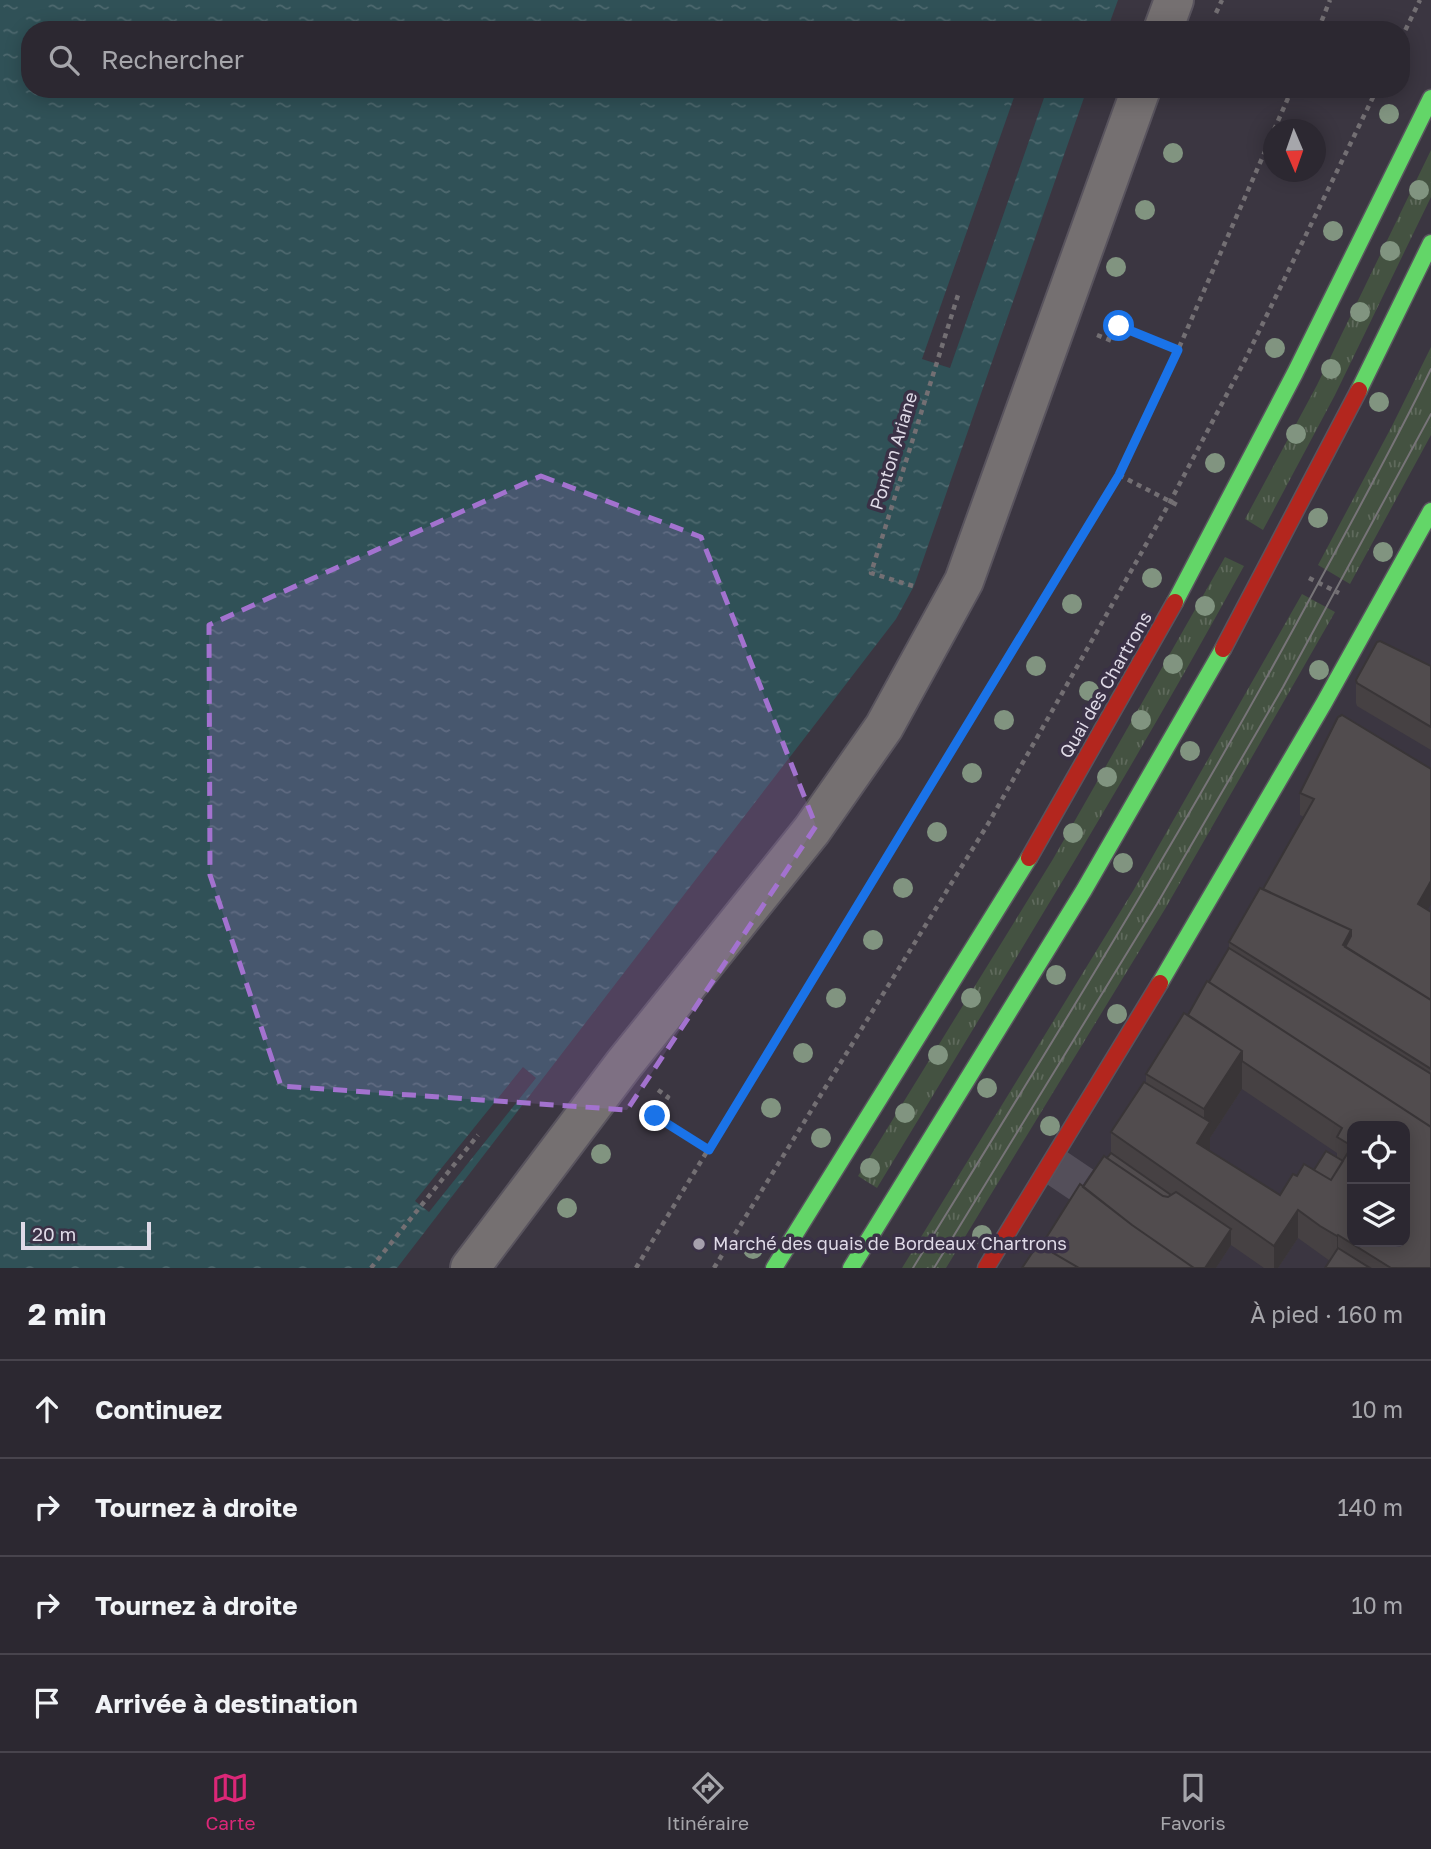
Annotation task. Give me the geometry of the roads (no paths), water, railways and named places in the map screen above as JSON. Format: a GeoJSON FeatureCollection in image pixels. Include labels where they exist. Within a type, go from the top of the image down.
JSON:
{"type":"FeatureCollection","features":[{"type":"Feature","properties":{"kind":"main road","name":"Quai des Chartrons"},"geometry":{"type":"LineString","coordinates":[[774,1268],[1035,848],[1157,637],[1295,373],[1431,98]]}},
{"type":"Feature","properties":{"kind":"main road"},"geometry":{"type":"LineString","coordinates":[[850,1268],[969,1079],[1216,660],[1350,410],[1431,243]]}},
{"type":"Feature","properties":{"kind":"main road"},"geometry":{"type":"LineString","coordinates":[[986,1268],[1189,939],[1431,511]]}},
{"type":"Feature","properties":{"kind":"street"},"geometry":{"type":"LineString","coordinates":[[1166,21],[1174,0]]}},
{"type":"Feature","properties":{"kind":"street"},"geometry":{"type":"LineString","coordinates":[[470,1268],[624,1064],[812,830],[884,726],[964,581],[1138,98]]}},
{"type":"Feature","properties":{"kind":"street"},"geometry":{"type":"LineString","coordinates":[[1322,705],[1355,725]]}},
{"type":"Feature","properties":{"kind":"water"},"geometry":{"type":"Polygon","coordinates":[[[0,0],[1118,0],[1110,21],[21,21],[21,98],[1084,98],[914,586],[896,619],[397,1268],[0,1268],[0,0]]]}},
{"type":"Feature","properties":{"kind":"tunnel"},"geometry":{"type":"LineString","coordinates":[[1051,1164],[1205,1268]]}},
{"type":"Feature","properties":{"kind":"tram line"},"geometry":{"type":"LineString","coordinates":[[913,1268],[1122,927],[1223,755],[1363,501],[1431,369]]}},
{"type":"Feature","properties":{"kind":"tram line"},"geometry":{"type":"LineString","coordinates":[[934,1268],[1157,904],[1283,687],[1431,414]]}},
{"type":"Feature","properties":{"kind":"place","name":"Marché des quais de Bordeaux Chartrons"},"geometry":{"type":"Point","coordinates":[699,1244]}}]}
